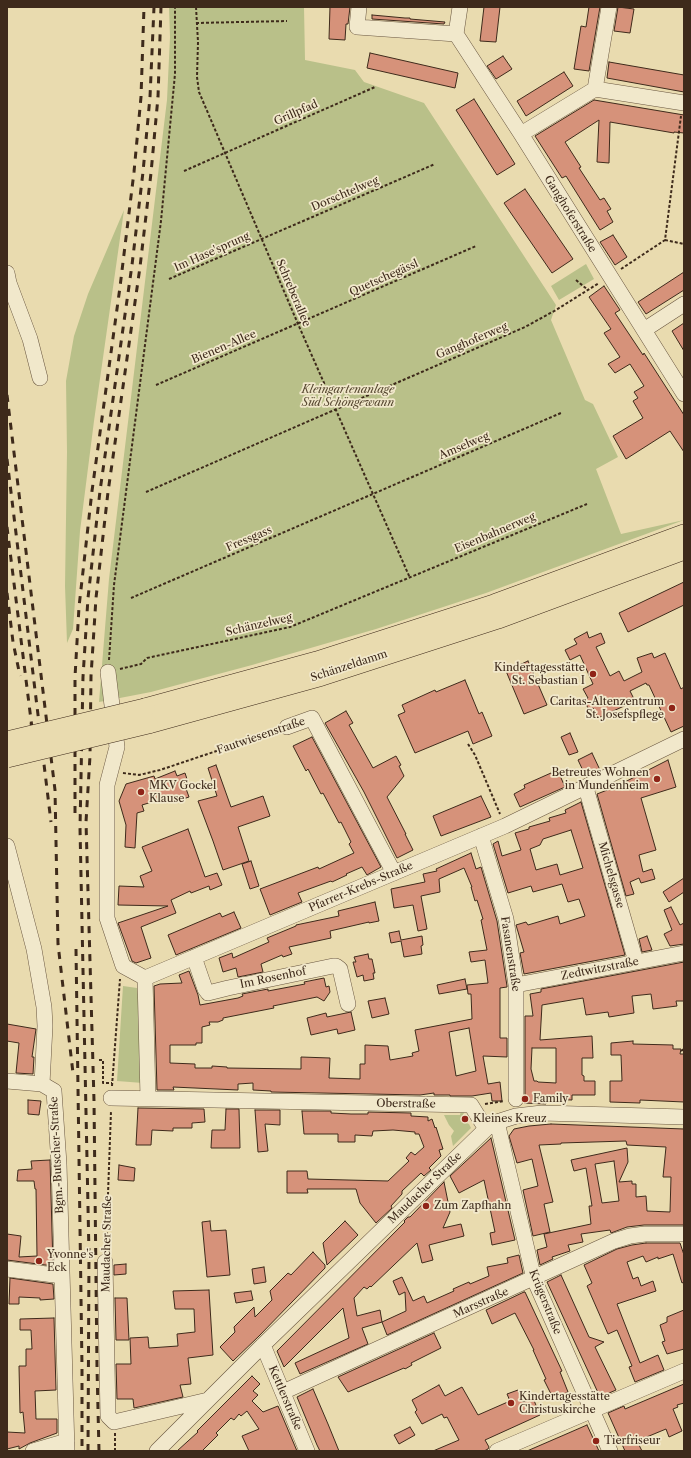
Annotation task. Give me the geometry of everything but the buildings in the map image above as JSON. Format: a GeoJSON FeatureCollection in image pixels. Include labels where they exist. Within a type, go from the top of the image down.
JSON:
{"type":"FeatureCollection","features":[{"type":"Feature","properties":{"kind":"main road","name":"Schänzeldamm"},"geometry":{"type":"LineString","coordinates":[[7,758],[147,716],[494,604],[684,534]]}},
{"type":"Feature","properties":{"kind":"main road","name":"Schänzeldamm"},"geometry":{"type":"LineString","coordinates":[[7,741],[147,716],[337,671],[498,618],[684,550]]}},
{"type":"Feature","properties":{"kind":"street"},"geometry":{"type":"LineString","coordinates":[[359,7],[357,27],[456,34],[460,7]]}},
{"type":"Feature","properties":{"kind":"street"},"geometry":{"type":"LineString","coordinates":[[595,89],[609,7]]}},
{"type":"Feature","properties":{"kind":"street","name":"Ganghoferstraße"},"geometry":{"type":"LineString","coordinates":[[456,34],[521,134],[684,394]]}},
{"type":"Feature","properties":{"kind":"street"},"geometry":{"type":"LineString","coordinates":[[521,134],[595,89],[683,103]]}},
{"type":"Feature","properties":{"kind":"street"},"geometry":{"type":"LineString","coordinates":[[7,273],[9,283],[30,339],[40,378]]}},
{"type":"Feature","properties":{"kind":"street"},"geometry":{"type":"LineString","coordinates":[[644,330],[684,304]]}},
{"type":"Feature","properties":{"kind":"street"},"geometry":{"type":"LineString","coordinates":[[108,672],[117,747],[107,785],[108,918],[123,966],[144,978],[148,1098]]}},
{"type":"Feature","properties":{"kind":"street","name":"Fautwiesenstraße"},"geometry":{"type":"LineString","coordinates":[[287,727],[312,718],[394,873]]}},
{"type":"Feature","properties":{"kind":"street","name":"Pfarrer-Krebs-Straße"},"geometry":{"type":"LineString","coordinates":[[144,978],[505,826],[586,788],[684,739]]}},
{"type":"Feature","properties":{"kind":"street","name":"Michelsgasse"},"geometry":{"type":"LineString","coordinates":[[586,788],[636,962]]}},
{"type":"Feature","properties":{"kind":"street","name":"Fasanenstraße"},"geometry":{"type":"LineString","coordinates":[[481,836],[506,919],[516,985],[516,1099]]}},
{"type":"Feature","properties":{"kind":"street","name":"Bgm.-Butscher-Straße"},"geometry":{"type":"LineString","coordinates":[[7,846],[34,949],[44,1007],[45,1026],[42,1084],[54,1091],[59,1164],[67,1446]]}},
{"type":"Feature","properties":{"kind":"street","name":"Zedtwitzstraße"},"geometry":{"type":"LineString","coordinates":[[516,985],[684,953]]}},
{"type":"Feature","properties":{"kind":"street","name":"Im Rosenhof"},"geometry":{"type":"LineString","coordinates":[[194,957],[205,989],[208,993],[336,966],[340,969],[348,1004]]}},
{"type":"Feature","properties":{"kind":"street"},"geometry":{"type":"LineString","coordinates":[[7,1081],[42,1084]]}},
{"type":"Feature","properties":{"kind":"street","name":"Oberstraße"},"geometry":{"type":"LineString","coordinates":[[111,1098],[471,1105]]}},
{"type":"Feature","properties":{"kind":"street"},"geometry":{"type":"LineString","coordinates":[[471,1105],[492,1126],[516,1116],[542,1113],[684,1117]]}},
{"type":"Feature","properties":{"kind":"street","name":"Maudacher Straße"},"geometry":{"type":"LineString","coordinates":[[157,1451],[263,1345],[492,1126]]}},
{"type":"Feature","properties":{"kind":"street","name":"Krügerstraße"},"geometry":{"type":"LineString","coordinates":[[492,1126],[534,1279],[610,1451]]}},
{"type":"Feature","properties":{"kind":"street","name":"Marsstraße"},"geometry":{"type":"LineString","coordinates":[[282,1392],[534,1279],[595,1249],[630,1236],[658,1233],[684,1234]]}},
{"type":"Feature","properties":{"kind":"street","name":"Maudacher Straße"},"geometry":{"type":"LineString","coordinates":[[105,1262],[108,1416],[114,1422]]}},
{"type":"Feature","properties":{"kind":"street"},"geometry":{"type":"LineString","coordinates":[[7,1269],[62,1276]]}},
{"type":"Feature","properties":{"kind":"street","name":"Kettlerstraße"},"geometry":{"type":"LineString","coordinates":[[263,1345],[307,1451]]}},
{"type":"Feature","properties":{"kind":"street"},"geometry":{"type":"LineString","coordinates":[[497,1451],[684,1371]]}},
{"type":"Feature","properties":{"kind":"street"},"geometry":{"type":"LineString","coordinates":[[114,1422],[209,1400]]}},
{"type":"Feature","properties":{"kind":"street"},"geometry":{"type":"LineString","coordinates":[[32,1451],[67,1446]]}},
{"type":"Feature","properties":{"kind":"path"},"geometry":{"type":"LineString","coordinates":[[108,672],[114,585],[161,220],[175,74],[175,7]]}},
{"type":"Feature","properties":{"kind":"path","name":"Schreberallee"},"geometry":{"type":"LineString","coordinates":[[196,7],[198,42],[197,77],[199,92],[224,154],[410,578]]}},
{"type":"Feature","properties":{"kind":"path"},"geometry":{"type":"LineString","coordinates":[[196,23],[287,21]]}},
{"type":"Feature","properties":{"kind":"path","name":"Grillpfad"},"geometry":{"type":"LineString","coordinates":[[184,170],[224,154],[375,87]]}},
{"type":"Feature","properties":{"kind":"path"},"geometry":{"type":"LineString","coordinates":[[683,103],[665,240],[684,244]]}},
{"type":"Feature","properties":{"kind":"path","name":"Dorschtelweg"},"geometry":{"type":"LineString","coordinates":[[261,239],[435,164]]}},
{"type":"Feature","properties":{"kind":"path","name":"Im Hase'sprung"},"geometry":{"type":"LineString","coordinates":[[169,279],[261,239]]}},
{"type":"Feature","properties":{"kind":"path","name":"Ganghoferweg"},"geometry":{"type":"LineString","coordinates":[[146,492],[525,326],[556,310],[610,277],[665,240]]}},
{"type":"Feature","properties":{"kind":"path","name":"Quetschegässl"},"geometry":{"type":"LineString","coordinates":[[298,324],[476,246]]}},
{"type":"Feature","properties":{"kind":"path"},"geometry":{"type":"LineString","coordinates":[[576,280],[588,290]]}},
{"type":"Feature","properties":{"kind":"path","name":"Bienen-Allee"},"geometry":{"type":"LineString","coordinates":[[156,385],[298,324]]}},
{"type":"Feature","properties":{"kind":"path","name":"Amselweg"},"geometry":{"type":"LineString","coordinates":[[373,494],[561,413]]}},
{"type":"Feature","properties":{"kind":"path","name":"Fressgass"},"geometry":{"type":"LineString","coordinates":[[132,598],[373,494]]}},
{"type":"Feature","properties":{"kind":"path","name":"Eisenbahnerweg"},"geometry":{"type":"LineString","coordinates":[[410,578],[587,504]]}},
{"type":"Feature","properties":{"kind":"path","name":"Schänzelweg"},"geometry":{"type":"LineString","coordinates":[[108,672],[141,664],[147,658],[290,627],[410,578]]}},
{"type":"Feature","properties":{"kind":"path","name":"Fautwiesenstraße"},"geometry":{"type":"LineString","coordinates":[[110,772],[139,775],[160,770],[287,727]]}},
{"type":"Feature","properties":{"kind":"path"},"geometry":{"type":"LineString","coordinates":[[468,744],[475,755],[505,826]]}},
{"type":"Feature","properties":{"kind":"path","name":"Maudacher Straße"},"geometry":{"type":"LineString","coordinates":[[105,1262],[111,1098],[119,985],[123,966]]}},
{"type":"Feature","properties":{"kind":"path"},"geometry":{"type":"LineString","coordinates":[[99,1060],[103,1060],[103,1083],[112,1082]]}},
{"type":"Feature","properties":{"kind":"path"},"geometry":{"type":"LineString","coordinates":[[471,1105],[496,1103],[516,1099]]}},
{"type":"Feature","properties":{"kind":"path"},"geometry":{"type":"LineString","coordinates":[[114,1422],[115,1451]]}},
{"type":"Feature","properties":{"kind":"green space","name":"Kleingartenanlage Süd Schöngewann"},"geometry":{"type":"Polygon","coordinates":[[[169,7],[304,7],[305,60],[355,70],[364,82],[424,103],[556,305],[551,320],[585,400],[593,404],[618,457],[596,469],[621,534],[684,520],[486,593],[376,629],[252,665],[151,692],[99,702],[109,579],[167,100],[170,37],[169,7]]]}},
{"type":"Feature","properties":{"kind":"green space"},"geometry":{"type":"Polygon","coordinates":[[[124,210],[80,531],[73,629],[67,643],[65,586],[67,452],[66,381],[74,336],[88,294],[124,210]]]}},
{"type":"Feature","properties":{"kind":"green space"},"geometry":{"type":"Polygon","coordinates":[[[586,264],[594,279],[559,300],[551,286],[586,264]]]}},
{"type":"Feature","properties":{"kind":"green space"},"geometry":{"type":"Polygon","coordinates":[[[123,986],[137,988],[142,1020],[143,1083],[117,1081],[123,986]]]}},
{"type":"Feature","properties":{"kind":"green space"},"geometry":{"type":"Polygon","coordinates":[[[461,1110],[465,1110],[462,1118],[471,1128],[453,1146],[451,1136],[454,1131],[444,1115],[460,1115],[461,1110]]]}},
{"type":"Feature","properties":{"kind":"railway"},"geometry":{"type":"LineString","coordinates":[[75,813],[75,677],[79,607],[92,491],[134,172],[141,97],[144,7]]}},
{"type":"Feature","properties":{"kind":"railway"},"geometry":{"type":"LineString","coordinates":[[88,1451],[89,1254],[80,828],[83,677],[88,598],[100,491],[132,265],[143,172],[150,97],[154,7]]}},
{"type":"Feature","properties":{"kind":"railway"},"geometry":{"type":"LineString","coordinates":[[99,1451],[94,1101],[86,822],[90,756],[91,676],[96,598],[108,492],[140,267],[151,173],[158,97],[161,7]]}},
{"type":"Feature","properties":{"kind":"railway"},"geometry":{"type":"LineString","coordinates":[[7,395],[55,790],[58,944],[73,1073]]}},
{"type":"Feature","properties":{"kind":"railway"},"geometry":{"type":"LineString","coordinates":[[7,459],[51,822]]}},
{"type":"Feature","properties":{"kind":"railway"},"geometry":{"type":"LineString","coordinates":[[7,527],[32,728]]}},
{"type":"Feature","properties":{"kind":"railway"},"geometry":{"type":"LineString","coordinates":[[7,593],[13,642],[20,676]]}},
{"type":"Feature","properties":{"kind":"railway"},"geometry":{"type":"LineString","coordinates":[[31,723],[38,756]]}},
{"type":"Feature","properties":{"kind":"railway"},"geometry":{"type":"LineString","coordinates":[[76,949],[82,1451]]}},
{"type":"Feature","properties":{"kind":"place","name":"Kindertagesstätte St. Sebastian I"},"geometry":{"type":"Point","coordinates":[593,674]}},
{"type":"Feature","properties":{"kind":"place","name":"Caritas-Altenzentrum St. Josefspflege"},"geometry":{"type":"Point","coordinates":[672,708]}},
{"type":"Feature","properties":{"kind":"place","name":"Betreutes Wohnen in Mundenheim"},"geometry":{"type":"Point","coordinates":[657,779]}},
{"type":"Feature","properties":{"kind":"place","name":"MKV Gockel Klause"},"geometry":{"type":"Point","coordinates":[141,792]}},
{"type":"Feature","properties":{"kind":"place","name":"Family"},"geometry":{"type":"Point","coordinates":[525,1099]}},
{"type":"Feature","properties":{"kind":"place","name":"Kleines Kreuz"},"geometry":{"type":"Point","coordinates":[465,1119]}},
{"type":"Feature","properties":{"kind":"place","name":"Zum Zapfhahn"},"geometry":{"type":"Point","coordinates":[426,1206]}},
{"type":"Feature","properties":{"kind":"place","name":"Yvonne's Eck"},"geometry":{"type":"Point","coordinates":[39,1261]}},
{"type":"Feature","properties":{"kind":"place","name":"Kindertagesstätte Christuskirche"},"geometry":{"type":"Point","coordinates":[511,1403]}},
{"type":"Feature","properties":{"kind":"place","name":"Tierfriseur"},"geometry":{"type":"Point","coordinates":[596,1441]}}]}
